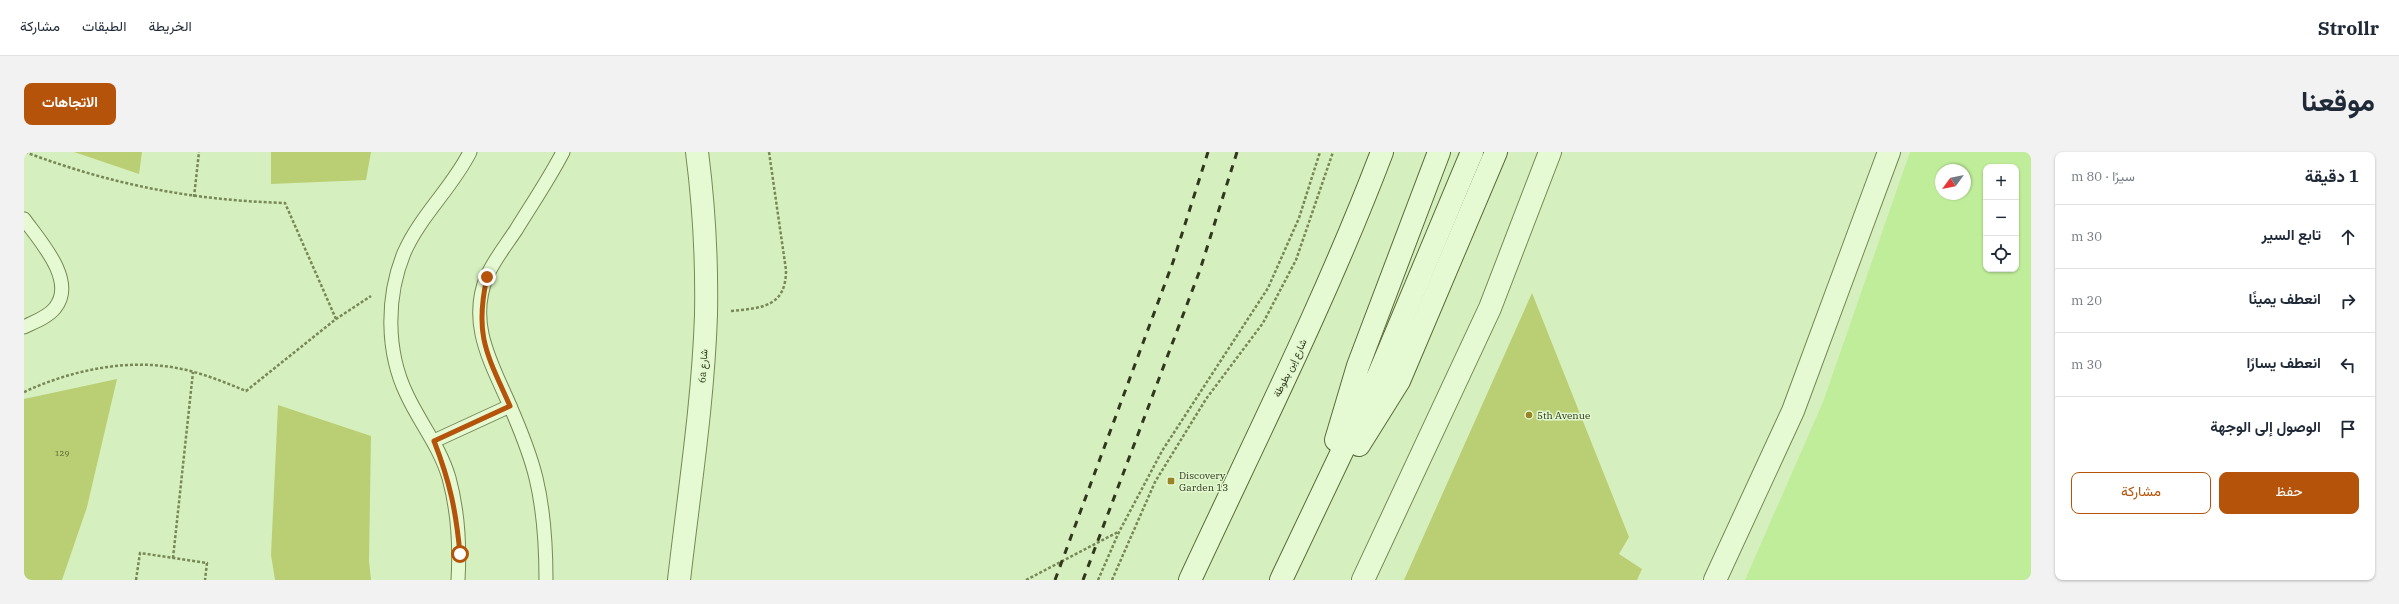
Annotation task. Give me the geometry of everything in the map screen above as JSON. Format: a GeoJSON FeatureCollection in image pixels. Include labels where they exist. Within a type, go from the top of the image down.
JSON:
{"type":"FeatureCollection","features":[{"type":"Feature","properties":{"kind":"main road","name":"6a شارع"},"geometry":{"type":"LineString","coordinates":[[679,580],[699,416],[706,314],[704,225],[697,152]]}},
{"type":"Feature","properties":{"kind":"main road","name":"شارع إبن بطوطة"},"geometry":{"type":"LineString","coordinates":[[1190,580],[1315,316],[1382,152]]}},
{"type":"Feature","properties":{"kind":"main road"},"geometry":{"type":"LineString","coordinates":[[1311,520],[1358,366],[1438,152]]}},
{"type":"Feature","properties":{"kind":"main road"},"geometry":{"type":"LineString","coordinates":[[1281,580],[1311,520],[1379,374],[1472,152]]}},
{"type":"Feature","properties":{"kind":"main road"},"geometry":{"type":"LineString","coordinates":[[1311,520],[1399,381],[1496,152]]}},
{"type":"Feature","properties":{"kind":"main road"},"geometry":{"type":"LineString","coordinates":[[1363,580],[1490,308],[1550,152]]}},
{"type":"Feature","properties":{"kind":"main road"},"geometry":{"type":"LineString","coordinates":[[1715,580],[1793,411],[1889,152]]}},
{"type":"Feature","properties":{"kind":"lane"},"geometry":{"type":"LineString","coordinates":[[458,580],[460,554],[457,516],[448,478],[434,441],[406,393],[396,366],[391,337],[392,307],[396,279],[404,254],[416,231],[470,152]]}},
{"type":"Feature","properties":{"kind":"lane"},"geometry":{"type":"LineString","coordinates":[[546,580],[543,515],[536,477],[525,441],[487,357],[481,330],[481,303],[487,277],[500,254],[547,182],[563,152]]}},
{"type":"Feature","properties":{"kind":"lane"},"geometry":{"type":"LineString","coordinates":[[24,219],[57,269],[62,278],[63,289],[55,308],[24,327]]}},
{"type":"Feature","properties":{"kind":"lane"},"geometry":{"type":"LineString","coordinates":[[434,441],[510,406]]}},
{"type":"Feature","properties":{"kind":"path"},"geometry":{"type":"LineString","coordinates":[[25,152],[105,179],[149,190],[194,197],[285,203],[336,319]]}},
{"type":"Feature","properties":{"kind":"path"},"geometry":{"type":"LineString","coordinates":[[194,197],[199,152]]}},
{"type":"Feature","properties":{"kind":"path"},"geometry":{"type":"LineString","coordinates":[[706,314],[758,308],[771,304],[781,295],[786,283],[786,270],[769,152]]}},
{"type":"Feature","properties":{"kind":"path"},"geometry":{"type":"LineString","coordinates":[[1098,580],[1119,532],[1162,451],[1268,288],[1299,218],[1320,152]]}},
{"type":"Feature","properties":{"kind":"path"},"geometry":{"type":"LineString","coordinates":[[1112,580],[1155,482],[1206,399],[1263,323],[1296,260],[1333,152]]}},
{"type":"Feature","properties":{"kind":"path"},"geometry":{"type":"LineString","coordinates":[[24,392],[45,382],[76,372],[108,367],[140,365],[194,372],[246,390],[336,319],[396,279]]}},
{"type":"Feature","properties":{"kind":"path"},"geometry":{"type":"LineString","coordinates":[[173,558],[194,372]]}},
{"type":"Feature","properties":{"kind":"path"},"geometry":{"type":"LineString","coordinates":[[1026,580],[1119,532]]}},
{"type":"Feature","properties":{"kind":"path"},"geometry":{"type":"LineString","coordinates":[[136,580],[140,553],[207,563],[205,580]]}},
{"type":"Feature","properties":{"kind":"sand"},"geometry":{"type":"Polygon","coordinates":[[[1910,152],[2031,152],[2031,580],[1745,580],[1823,402],[1910,152]]]}},
{"type":"Feature","properties":{"kind":"building"},"geometry":{"type":"Polygon","coordinates":[[[74,152],[142,152],[139,174],[74,152]]]}},
{"type":"Feature","properties":{"kind":"building"},"geometry":{"type":"Polygon","coordinates":[[[271,152],[371,152],[366,180],[271,184],[271,152]]]}},
{"type":"Feature","properties":{"kind":"building","name":"5th Avenue"},"geometry":{"type":"Polygon","coordinates":[[[1532,293],[1629,537],[1619,554],[1642,569],[1637,580],[1404,580],[1532,293]]]}},
{"type":"Feature","properties":{"kind":"building"},"geometry":{"type":"Polygon","coordinates":[[[117,379],[87,507],[62,580],[24,580],[24,399],[117,379]]]}},
{"type":"Feature","properties":{"kind":"building"},"geometry":{"type":"Polygon","coordinates":[[[278,405],[371,436],[369,561],[371,580],[275,580],[271,555],[278,405]]]}},
{"type":"Feature","properties":{"kind":"railway"},"geometry":{"type":"LineString","coordinates":[[1055,580],[1173,262],[1208,152]]}},
{"type":"Feature","properties":{"kind":"railway"},"geometry":{"type":"LineString","coordinates":[[1083,580],[1200,270],[1237,152]]}},
{"type":"Feature","properties":{"kind":"place","name":"5th Avenue"},"geometry":{"type":"Point","coordinates":[1529,415]}},
{"type":"Feature","properties":{"kind":"place","name":"Discovery Garden 13"},"geometry":{"type":"Point","coordinates":[1171,481]}},
{"type":"Feature","properties":{"kind":"route"},"geometry":{"type":"LineString","coordinates":[[460,554],[457,516],[448,478],[434,441],[510,406],[487,357],[481,330],[481,303],[487,277]]}}]}
